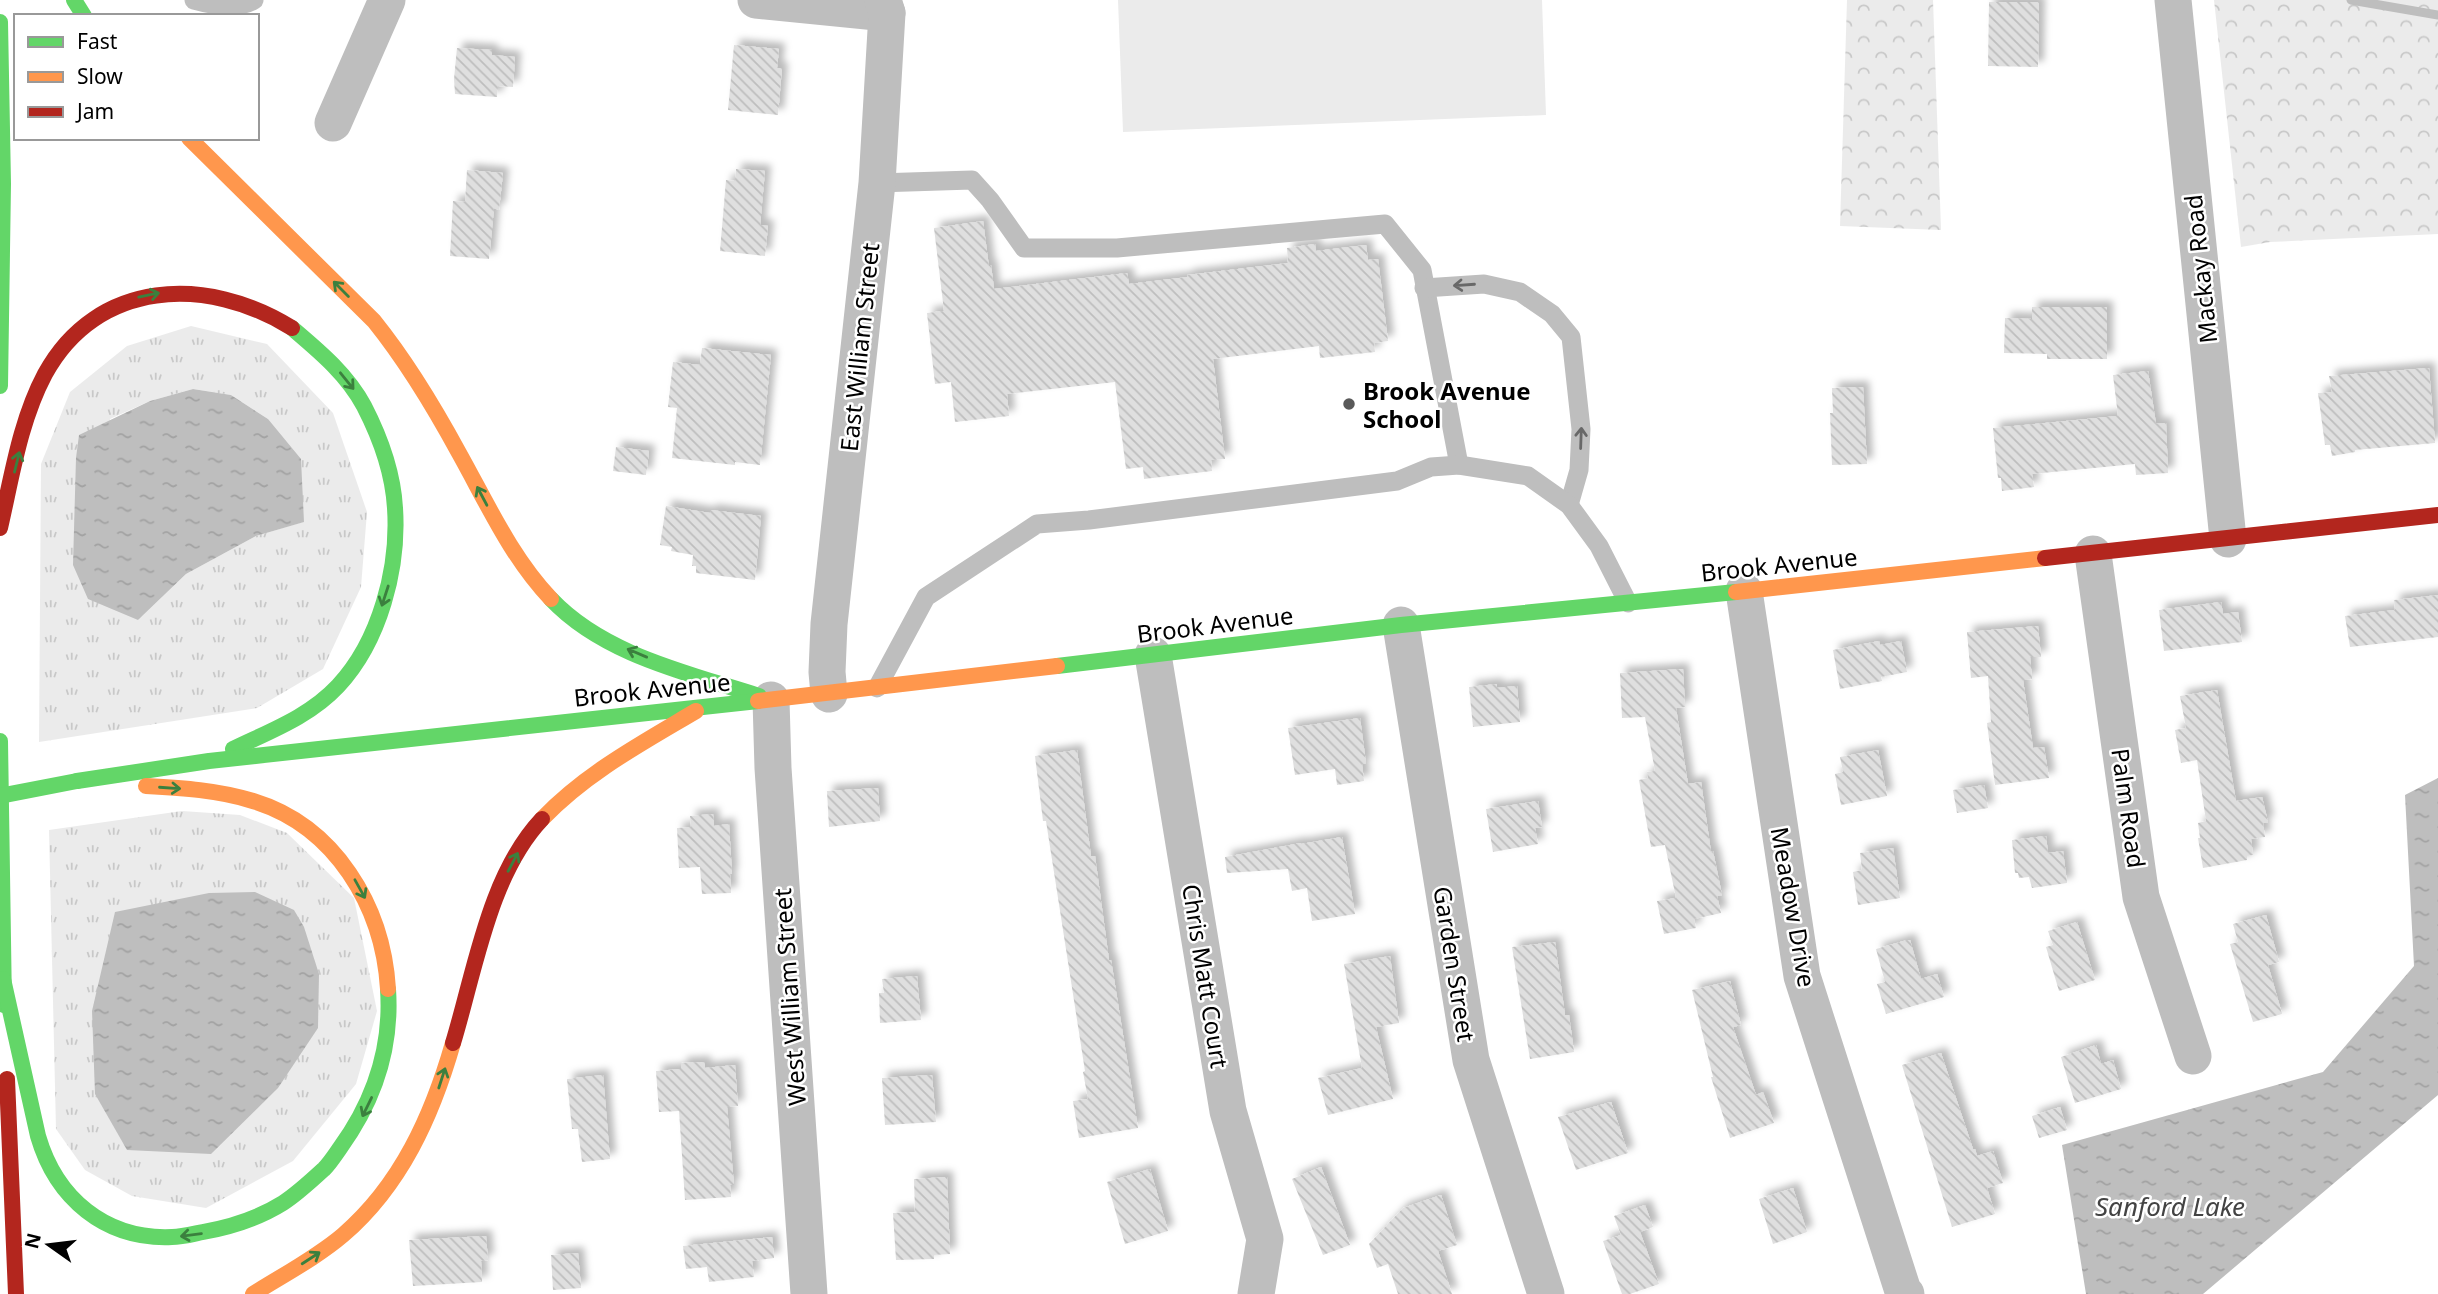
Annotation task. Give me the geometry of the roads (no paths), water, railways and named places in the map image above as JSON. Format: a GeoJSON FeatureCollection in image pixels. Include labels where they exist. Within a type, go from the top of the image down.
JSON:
{"type":"FeatureCollection","features":[{"type":"Feature","properties":{"kind":"main road"},"geometry":{"type":"LineString","coordinates":[[0,22],[3,196],[0,386]]}},
{"type":"Feature","properties":{"kind":"main road"},"geometry":{"type":"LineString","coordinates":[[191,140],[374,321],[396,348],[431,401],[503,534],[537,586],[572,618],[614,644],[771,700]]}},
{"type":"Feature","properties":{"kind":"main road"},"geometry":{"type":"LineString","coordinates":[[0,528],[28,415],[46,372],[72,336],[121,302],[170,293],[198,294],[234,301],[270,314],[285,323],[332,363],[358,395],[379,434],[391,479],[396,520],[395,552],[382,608],[351,670],[330,695],[300,716],[209,761]]}},
{"type":"Feature","properties":{"kind":"main road","name":"Brook Avenue"},"geometry":{"type":"LineString","coordinates":[[0,796],[209,761],[829,694],[1401,625],[2093,554],[2438,515]]}},
{"type":"Feature","properties":{"kind":"main road"},"geometry":{"type":"LineString","coordinates":[[253,1294],[343,1235],[379,1199],[409,1156],[442,1079],[498,895],[515,857],[538,824],[572,789],[590,776],[702,708]]}},
{"type":"Feature","properties":{"kind":"main road"},"geometry":{"type":"LineString","coordinates":[[0,741],[3,979],[16,1294]]}},
{"type":"Feature","properties":{"kind":"main road"},"geometry":{"type":"LineString","coordinates":[[3,979],[35,1128],[49,1166],[71,1197],[100,1219],[131,1234],[164,1237],[203,1234],[242,1225],[280,1205],[315,1178],[345,1144],[370,1103],[384,1061],[391,1014],[389,972],[379,929],[361,889],[331,850],[294,818],[240,795],[77,781]]}},
{"type":"Feature","properties":{"kind":"street"},"geometry":{"type":"LineString","coordinates":[[332,122],[387,0]]}},
{"type":"Feature","properties":{"kind":"street"},"geometry":{"type":"LineString","coordinates":[[756,0],[885,7]]}},
{"type":"Feature","properties":{"kind":"street","name":"Mackay Road"},"geometry":{"type":"LineString","coordinates":[[2173,0],[2228,539]]}},
{"type":"Feature","properties":{"kind":"street","name":"East William Street"},"geometry":{"type":"LineString","coordinates":[[829,694],[829,624],[877,183],[885,7]]}},
{"type":"Feature","properties":{"kind":"street","name":"Palm Road"},"geometry":{"type":"LineString","coordinates":[[2093,554],[2141,897],[2193,1056]]}},
{"type":"Feature","properties":{"kind":"street","name":"Meadow Drive"},"geometry":{"type":"LineString","coordinates":[[1744,591],[1802,976],[1906,1294]]}},
{"type":"Feature","properties":{"kind":"street","name":"Garden Street"},"geometry":{"type":"LineString","coordinates":[[1401,625],[1471,1059],[1546,1294]]}},
{"type":"Feature","properties":{"kind":"street","name":"Chris Matt Court"},"geometry":{"type":"LineString","coordinates":[[1153,655],[1228,1111],[1265,1239],[1256,1294]]}},
{"type":"Feature","properties":{"kind":"street","name":"West William Street"},"geometry":{"type":"LineString","coordinates":[[771,700],[774,782],[809,1294]]}},
{"type":"Feature","properties":{"kind":"lane"},"geometry":{"type":"LineString","coordinates":[[194,0],[244,6],[254,0]]}},
{"type":"Feature","properties":{"kind":"lane"},"geometry":{"type":"LineString","coordinates":[[877,183],[972,180],[990,200],[1024,248],[1117,248],[1385,224],[1422,270],[1459,465]]}},
{"type":"Feature","properties":{"kind":"lane"},"geometry":{"type":"LineString","coordinates":[[1424,288],[1485,284],[1520,292],[1552,314],[1571,337],[1581,429],[1579,470],[1569,505]]}},
{"type":"Feature","properties":{"kind":"lane"},"geometry":{"type":"LineString","coordinates":[[877,688],[926,597],[1037,524],[1103,519],[1397,481],[1432,467],[1459,465],[1528,476],[1569,505],[1599,546],[1628,603]]}},
{"type":"Feature","properties":{"kind":"water"},"geometry":{"type":"Polygon","coordinates":[[[193,389],[231,395],[268,419],[301,459],[304,522],[256,536],[186,574],[138,620],[88,599],[73,565],[79,435],[150,401],[193,389]]]}},
{"type":"Feature","properties":{"kind":"water","name":"Sanford Lake"},"geometry":{"type":"Polygon","coordinates":[[[2438,778],[2438,1095],[2203,1294],[2086,1294],[2062,1145],[2323,1072],[2414,966],[2405,795],[2438,778]]]}},
{"type":"Feature","properties":{"kind":"water"},"geometry":{"type":"Polygon","coordinates":[[[255,892],[294,910],[304,927],[319,974],[318,1028],[278,1088],[211,1154],[127,1150],[95,1094],[92,1011],[115,912],[209,893],[255,892]]]}},
{"type":"Feature","properties":{"kind":"waterway"},"geometry":{"type":"LineString","coordinates":[[2351,0],[2438,15]]}},
{"type":"Feature","properties":{"kind":"place","name":"Brook Avenue School"},"geometry":{"type":"Point","coordinates":[1349,404]}}]}
